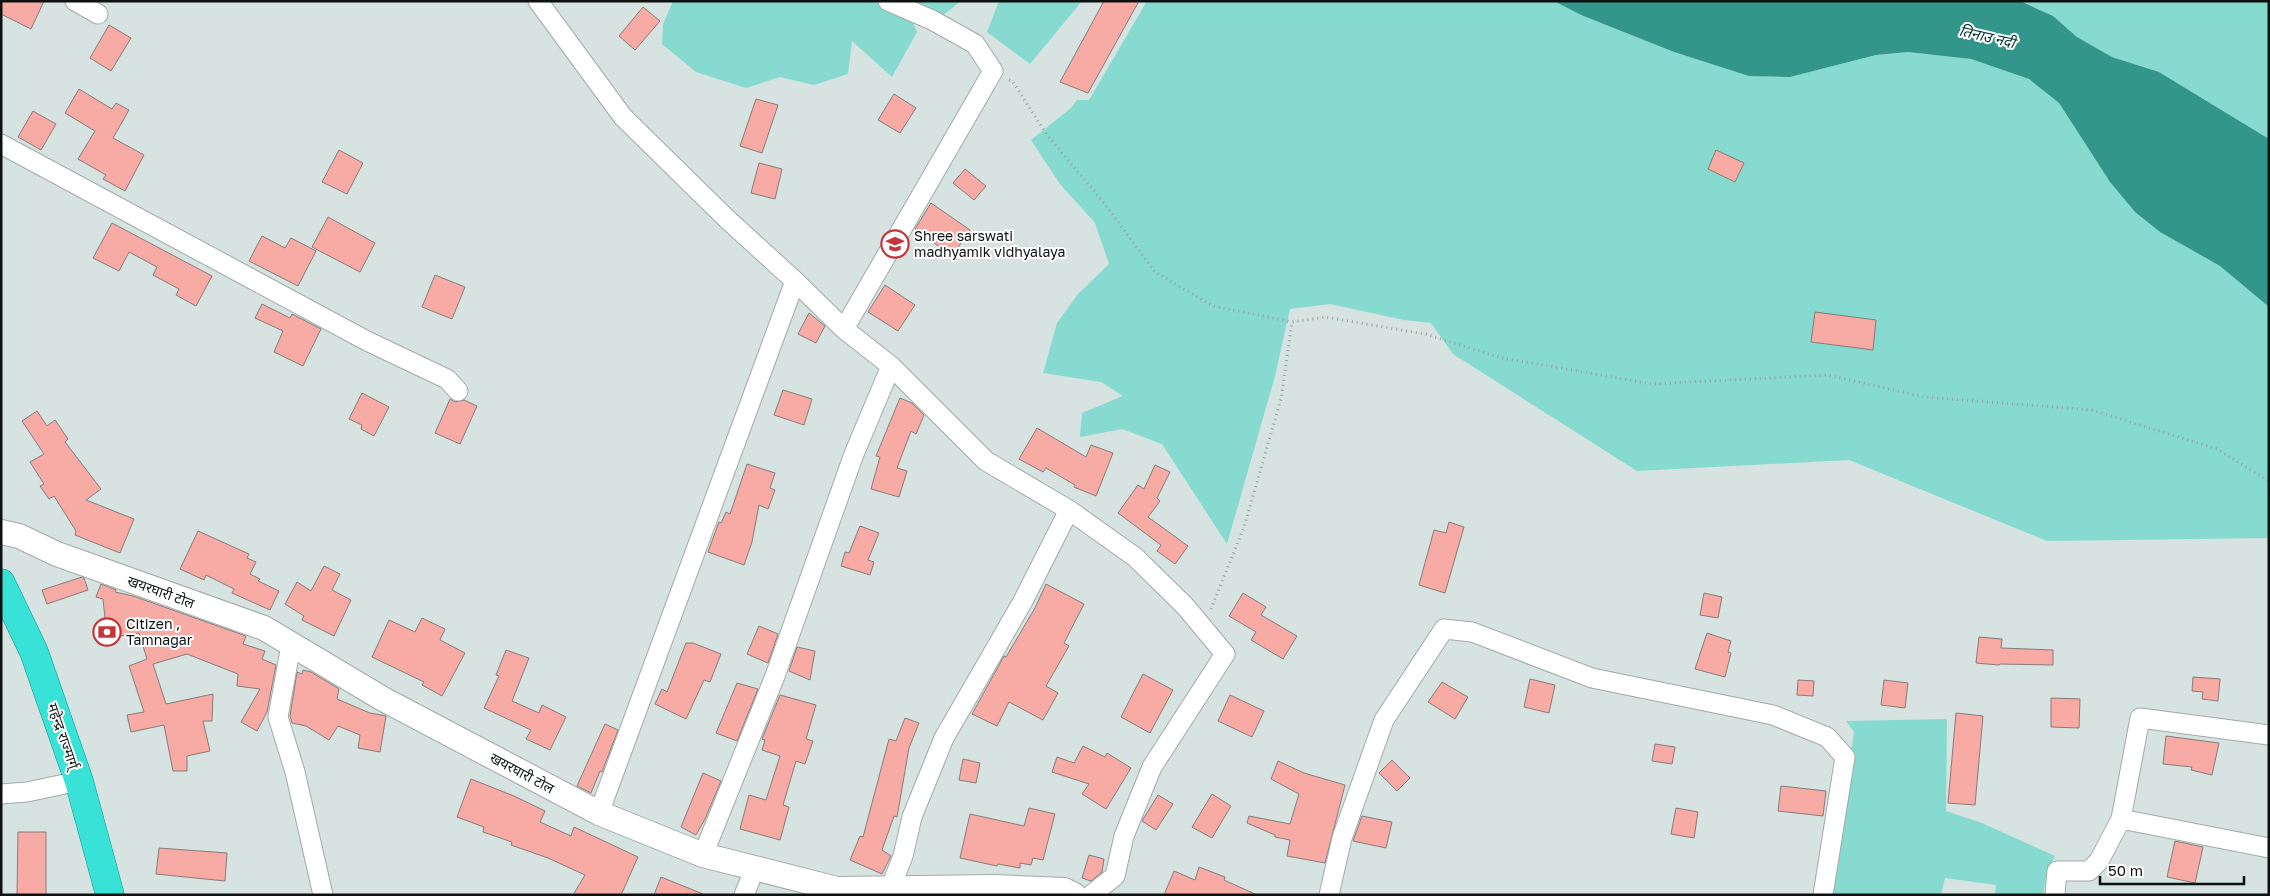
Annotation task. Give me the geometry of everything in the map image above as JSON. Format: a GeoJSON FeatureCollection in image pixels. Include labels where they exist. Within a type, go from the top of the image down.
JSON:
{"type":"FeatureCollection","features":[{"type":"Feature","properties":{"kind":"highway","name":"महेन्द्र राज्मार्ग्"},"geometry":{"type":"LineString","coordinates":[[1,583],[34,652],[79,781],[110,895]]}},
{"type":"Feature","properties":{"kind":"street"},"geometry":{"type":"LineString","coordinates":[[75,1],[98,14]]}},
{"type":"Feature","properties":{"kind":"street"},"geometry":{"type":"LineString","coordinates":[[538,1],[623,117],[727,219],[844,329],[891,366],[986,462],[1069,510],[1135,557],[1204,627],[1225,654],[1152,767],[1124,836],[1115,876],[1091,895]]}},
{"type":"Feature","properties":{"kind":"street"},"geometry":{"type":"LineString","coordinates":[[844,329],[993,71],[975,44],[932,20],[888,1]]}},
{"type":"Feature","properties":{"kind":"street"},"geometry":{"type":"LineString","coordinates":[[1,144],[367,342],[447,380],[458,391]]}},
{"type":"Feature","properties":{"kind":"street"},"geometry":{"type":"LineString","coordinates":[[599,813],[795,281]]}},
{"type":"Feature","properties":{"kind":"street"},"geometry":{"type":"LineString","coordinates":[[704,855],[775,676],[854,454],[891,366]]}},
{"type":"Feature","properties":{"kind":"street"},"geometry":{"type":"LineString","coordinates":[[890,888],[902,856],[912,817],[944,738],[1023,601],[1069,510]]}},
{"type":"Feature","properties":{"kind":"street","name":"खयरघारी टोल"},"geometry":{"type":"LineString","coordinates":[[1,532],[19,536],[57,554],[264,628],[383,699],[599,813],[704,855],[837,889],[1064,890],[1074,895]]}},
{"type":"Feature","properties":{"kind":"street"},"geometry":{"type":"LineString","coordinates":[[1329,895],[1342,838],[1384,720],[1444,628],[1472,632],[1592,678],[1773,714],[1827,737],[1845,757],[1823,895]]}},
{"type":"Feature","properties":{"kind":"street"},"geometry":{"type":"LineString","coordinates":[[291,645],[278,717],[295,772],[323,895]]}},
{"type":"Feature","properties":{"kind":"street"},"geometry":{"type":"LineString","coordinates":[[2055,895],[2057,872],[2088,871],[2099,862],[2121,819],[2140,718],[2269,735]]}},
{"type":"Feature","properties":{"kind":"street"},"geometry":{"type":"LineString","coordinates":[[1,794],[27,792],[79,781]]}},
{"type":"Feature","properties":{"kind":"street"},"geometry":{"type":"LineString","coordinates":[[2121,819],[2269,848]]}},
{"type":"Feature","properties":{"kind":"street"},"geometry":{"type":"LineString","coordinates":[[744,895],[754,868]]}},
{"type":"Feature","properties":{"kind":"path"},"geometry":{"type":"LineString","coordinates":[[993,71],[1013,82],[1047,135],[1104,203],[1154,272],[1214,306],[1292,322],[1325,317],[1425,334],[1502,358],[1652,384],[1827,375],[1925,397],[2092,410],[2217,449],[2269,481]]}},
{"type":"Feature","properties":{"kind":"path"},"geometry":{"type":"LineString","coordinates":[[1204,627],[1244,527],[1281,399],[1292,322]]}},
{"type":"Feature","properties":{"kind":"shaded area"},"geometry":{"type":"Polygon","coordinates":[[[673,1],[873,1],[909,14],[917,32],[892,77],[852,41],[848,74],[814,85],[780,77],[746,88],[696,72],[662,44],[663,24],[673,1]]]}},
{"type":"Feature","properties":{"kind":"shaded area"},"geometry":{"type":"Polygon","coordinates":[[[908,1],[961,1],[942,16],[908,1]]]}},
{"type":"Feature","properties":{"kind":"shaded area"},"geometry":{"type":"Polygon","coordinates":[[[999,1],[1082,1],[1030,64],[987,32],[999,1]]]}},
{"type":"Feature","properties":{"kind":"shaded area"},"geometry":{"type":"Polygon","coordinates":[[[1147,1],[1554,1],[1581,15],[1674,52],[1750,76],[1790,77],[1876,55],[1908,52],[1971,59],[2029,79],[2059,103],[2110,182],[2135,212],[2160,232],[2220,266],[2269,307],[2269,538],[2047,541],[1849,460],[1637,471],[1453,354],[1431,323],[1404,320],[1330,304],[1290,309],[1275,376],[1227,544],[1162,444],[1122,429],[1080,437],[1082,413],[1123,396],[1101,382],[1043,373],[1057,323],[1078,294],[1109,264],[1095,223],[1060,184],[1031,140],[1071,108],[1077,100],[1089,100],[1147,1]]]}},
{"type":"Feature","properties":{"kind":"shaded area"},"geometry":{"type":"Polygon","coordinates":[[[2020,1],[2269,1],[2269,139],[2159,72],[2112,57],[2077,37],[2053,16],[2020,1]]]}},
{"type":"Feature","properties":{"kind":"shaded area"},"geometry":{"type":"Polygon","coordinates":[[[1947,719],[1946,811],[1982,823],[2055,856],[2047,872],[2043,895],[1995,895],[1996,885],[1945,878],[1941,895],[1831,895],[1854,732],[1846,721],[1947,719]]]}},
{"type":"Feature","properties":{"kind":"water","name":"तिनाउ नदी"},"geometry":{"type":"Polygon","coordinates":[[[1554,1],[2020,1],[2053,16],[2077,37],[2112,57],[2159,72],[2269,139],[2269,307],[2220,266],[2160,232],[2135,212],[2110,182],[2059,103],[2029,79],[1971,59],[1908,52],[1876,55],[1790,77],[1749,76],[1674,52],[1581,15],[1554,1]]]}},
{"type":"Feature","properties":{"kind":"building"},"geometry":{"type":"Polygon","coordinates":[[[1,1],[44,1],[31,29],[1,14],[1,1]]]}},
{"type":"Feature","properties":{"kind":"building"},"geometry":{"type":"Polygon","coordinates":[[[1104,1],[1139,1],[1088,93],[1060,82],[1104,1]]]}},
{"type":"Feature","properties":{"kind":"building"},"geometry":{"type":"Polygon","coordinates":[[[643,7],[660,21],[635,50],[619,36],[643,7]]]}},
{"type":"Feature","properties":{"kind":"building"},"geometry":{"type":"Polygon","coordinates":[[[109,25],[131,38],[111,71],[90,58],[109,25]]]}},
{"type":"Feature","properties":{"kind":"building"},"geometry":{"type":"Polygon","coordinates":[[[79,89],[112,109],[116,103],[129,110],[113,138],[144,155],[125,191],[103,179],[106,175],[78,159],[95,131],[65,113],[79,89]]]}},
{"type":"Feature","properties":{"kind":"building"},"geometry":{"type":"Polygon","coordinates":[[[894,94],[916,108],[900,133],[878,120],[894,94]]]}},
{"type":"Feature","properties":{"kind":"building"},"geometry":{"type":"Polygon","coordinates":[[[756,99],[778,105],[762,153],[740,146],[756,99]]]}},
{"type":"Feature","properties":{"kind":"building"},"geometry":{"type":"Polygon","coordinates":[[[33,111],[56,124],[41,150],[18,137],[33,111]]]}},
{"type":"Feature","properties":{"kind":"building"},"geometry":{"type":"Polygon","coordinates":[[[339,150],[363,163],[347,194],[322,182],[339,150]]]}},
{"type":"Feature","properties":{"kind":"building"},"geometry":{"type":"Polygon","coordinates":[[[1716,150],[1744,163],[1735,182],[1708,169],[1716,150]]]}},
{"type":"Feature","properties":{"kind":"building"},"geometry":{"type":"Polygon","coordinates":[[[759,163],[782,169],[775,199],[751,193],[759,163]]]}},
{"type":"Feature","properties":{"kind":"building"},"geometry":{"type":"Polygon","coordinates":[[[965,169],[986,186],[974,200],[953,183],[965,169]]]}},
{"type":"Feature","properties":{"kind":"building"},"geometry":{"type":"Polygon","coordinates":[[[931,203],[970,230],[952,256],[915,229],[931,203]]]}},
{"type":"Feature","properties":{"kind":"building"},"geometry":{"type":"Polygon","coordinates":[[[328,217],[375,243],[360,272],[312,247],[328,217]]]}},
{"type":"Feature","properties":{"kind":"building"},"geometry":{"type":"Polygon","coordinates":[[[112,223],[212,276],[196,306],[176,295],[179,289],[153,275],[157,267],[129,252],[119,271],[93,258],[112,223]]]}},
{"type":"Feature","properties":{"kind":"building"},"geometry":{"type":"Polygon","coordinates":[[[262,236],[285,248],[291,238],[316,251],[298,286],[249,261],[262,236]]]}},
{"type":"Feature","properties":{"kind":"building"},"geometry":{"type":"Polygon","coordinates":[[[435,275],[465,287],[452,319],[422,307],[435,275]]]}},
{"type":"Feature","properties":{"kind":"building"},"geometry":{"type":"Polygon","coordinates":[[[885,285],[915,305],[898,331],[868,312],[885,285]]]}},
{"type":"Feature","properties":{"kind":"building"},"geometry":{"type":"Polygon","coordinates":[[[262,304],[290,318],[292,314],[321,329],[303,366],[274,352],[283,331],[255,318],[262,304]]]}},
{"type":"Feature","properties":{"kind":"building"},"geometry":{"type":"Polygon","coordinates":[[[1815,312],[1876,320],[1873,350],[1811,342],[1815,312]]]}},
{"type":"Feature","properties":{"kind":"building"},"geometry":{"type":"Polygon","coordinates":[[[809,313],[825,326],[816,343],[798,334],[809,313]]]}},
{"type":"Feature","properties":{"kind":"building"},"geometry":{"type":"Polygon","coordinates":[[[783,390],[812,399],[804,425],[774,415],[783,390]]]}},
{"type":"Feature","properties":{"kind":"building"},"geometry":{"type":"Polygon","coordinates":[[[362,393],[389,407],[374,436],[361,429],[362,425],[349,419],[362,393]]]}},
{"type":"Feature","properties":{"kind":"building"},"geometry":{"type":"Polygon","coordinates":[[[900,398],[912,403],[924,415],[916,434],[911,431],[897,468],[907,471],[899,497],[871,489],[880,457],[876,456],[900,398]]]}},
{"type":"Feature","properties":{"kind":"building"},"geometry":{"type":"Polygon","coordinates":[[[450,399],[455,402],[464,400],[477,406],[460,444],[435,433],[450,399]]]}},
{"type":"Feature","properties":{"kind":"building"},"geometry":{"type":"Polygon","coordinates":[[[37,411],[47,426],[55,420],[68,439],[65,442],[101,489],[86,500],[134,519],[120,553],[75,535],[76,531],[54,496],[49,499],[40,486],[44,484],[30,462],[44,454],[22,421],[37,411]]]}},
{"type":"Feature","properties":{"kind":"building"},"geometry":{"type":"Polygon","coordinates":[[[1037,428],[1086,457],[1091,445],[1113,453],[1096,496],[1074,487],[1075,485],[1046,468],[1043,472],[1019,459],[1037,428]]]}},
{"type":"Feature","properties":{"kind":"building"},"geometry":{"type":"Polygon","coordinates":[[[747,464],[775,473],[770,488],[775,490],[768,509],[759,505],[752,542],[744,565],[708,552],[719,522],[721,523],[726,512],[730,514],[747,464]]]}},
{"type":"Feature","properties":{"kind":"building"},"geometry":{"type":"Polygon","coordinates":[[[1155,465],[1170,472],[1157,498],[1160,501],[1148,517],[1188,546],[1175,564],[1157,551],[1161,545],[1118,513],[1138,485],[1144,489],[1155,465]]]}},
{"type":"Feature","properties":{"kind":"building"},"geometry":{"type":"Polygon","coordinates":[[[1449,522],[1464,527],[1445,593],[1419,585],[1434,530],[1446,533],[1449,522]]]}},
{"type":"Feature","properties":{"kind":"building"},"geometry":{"type":"Polygon","coordinates":[[[860,526],[879,533],[868,560],[874,562],[870,575],[841,566],[845,552],[849,553],[860,526]]]}},
{"type":"Feature","properties":{"kind":"building"},"geometry":{"type":"Polygon","coordinates":[[[198,531],[249,554],[247,558],[256,562],[250,574],[260,579],[258,581],[279,591],[270,610],[232,593],[234,589],[206,575],[204,580],[180,569],[198,531]]]}},
{"type":"Feature","properties":{"kind":"building"},"geometry":{"type":"Polygon","coordinates":[[[324,566],[340,574],[332,590],[351,600],[334,636],[302,620],[304,616],[285,604],[297,582],[311,591],[324,566]]]}},
{"type":"Feature","properties":{"kind":"building"},"geometry":{"type":"Polygon","coordinates":[[[82,577],[88,590],[47,604],[42,590],[82,577]]]}},
{"type":"Feature","properties":{"kind":"building"},"geometry":{"type":"Polygon","coordinates":[[[101,584],[116,590],[115,592],[133,596],[246,636],[243,644],[265,651],[262,659],[276,665],[267,712],[257,731],[241,722],[260,689],[237,686],[238,674],[187,654],[153,664],[166,704],[213,694],[212,721],[203,721],[210,751],[187,756],[187,771],[173,771],[164,725],[131,732],[127,715],[144,712],[129,666],[147,659],[139,633],[107,638],[103,599],[96,597],[101,584]]]}},
{"type":"Feature","properties":{"kind":"building"},"geometry":{"type":"Polygon","coordinates":[[[1046,584],[1084,604],[1064,643],[1069,646],[1046,686],[1058,693],[1043,720],[1009,702],[997,726],[972,714],[1004,656],[1006,657],[1035,608],[1046,584]]]}},
{"type":"Feature","properties":{"kind":"building"},"geometry":{"type":"Polygon","coordinates":[[[1243,593],[1266,607],[1261,615],[1297,636],[1283,659],[1251,640],[1256,632],[1229,616],[1243,593]]]}},
{"type":"Feature","properties":{"kind":"building"},"geometry":{"type":"Polygon","coordinates":[[[1704,593],[1722,597],[1718,618],[1700,615],[1704,593]]]}},
{"type":"Feature","properties":{"kind":"building"},"geometry":{"type":"Polygon","coordinates":[[[422,618],[445,629],[440,640],[465,653],[442,696],[422,685],[424,682],[372,657],[389,620],[415,632],[422,618]]]}},
{"type":"Feature","properties":{"kind":"building"},"geometry":{"type":"Polygon","coordinates":[[[759,626],[778,634],[768,663],[747,654],[759,626]]]}},
{"type":"Feature","properties":{"kind":"building"},"geometry":{"type":"Polygon","coordinates":[[[1707,633],[1731,641],[1728,652],[1731,653],[1725,677],[1695,669],[1707,633]]]}},
{"type":"Feature","properties":{"kind":"building"},"geometry":{"type":"Polygon","coordinates":[[[1979,637],[2002,639],[2001,648],[2053,650],[2053,665],[1976,663],[1979,637]]]}},
{"type":"Feature","properties":{"kind":"building"},"geometry":{"type":"Polygon","coordinates":[[[686,643],[693,643],[721,654],[710,682],[704,680],[686,719],[655,704],[662,689],[667,692],[686,643]]]}},
{"type":"Feature","properties":{"kind":"building"},"geometry":{"type":"Polygon","coordinates":[[[797,647],[815,651],[810,680],[789,671],[797,647]]]}},
{"type":"Feature","properties":{"kind":"building"},"geometry":{"type":"Polygon","coordinates":[[[506,650],[529,658],[512,701],[539,713],[542,705],[566,717],[550,750],[526,739],[531,730],[484,708],[499,676],[496,675],[506,650]]]}},
{"type":"Feature","properties":{"kind":"building"},"geometry":{"type":"Polygon","coordinates":[[[303,670],[311,672],[339,689],[337,699],[370,713],[386,716],[380,752],[358,748],[360,735],[338,726],[329,740],[306,726],[292,723],[290,716],[297,672],[302,674],[303,670]]]}},
{"type":"Feature","properties":{"kind":"building"},"geometry":{"type":"Polygon","coordinates":[[[1143,674],[1173,690],[1150,733],[1121,717],[1143,674]]]}},
{"type":"Feature","properties":{"kind":"building"},"geometry":{"type":"Polygon","coordinates":[[[2193,677],[2220,679],[2218,701],[2202,699],[2203,692],[2192,691],[2193,677]]]}},
{"type":"Feature","properties":{"kind":"building"},"geometry":{"type":"Polygon","coordinates":[[[1530,679],[1555,685],[1549,713],[1524,707],[1530,679]]]}},
{"type":"Feature","properties":{"kind":"building"},"geometry":{"type":"Polygon","coordinates":[[[1798,680],[1814,681],[1813,696],[1797,695],[1798,680]]]}},
{"type":"Feature","properties":{"kind":"building"},"geometry":{"type":"Polygon","coordinates":[[[1884,680],[1908,683],[1905,708],[1881,705],[1884,680]]]}},
{"type":"Feature","properties":{"kind":"building"},"geometry":{"type":"Polygon","coordinates":[[[1442,682],[1468,697],[1455,719],[1428,702],[1442,682]]]}},
{"type":"Feature","properties":{"kind":"building"},"geometry":{"type":"Polygon","coordinates":[[[737,683],[758,689],[737,741],[716,733],[737,683]]]}},
{"type":"Feature","properties":{"kind":"building"},"geometry":{"type":"Polygon","coordinates":[[[780,695],[816,705],[806,739],[813,741],[805,764],[796,761],[783,805],[789,807],[780,840],[740,829],[749,795],[766,800],[780,756],[762,750],[765,740],[762,739],[780,695]]]}},
{"type":"Feature","properties":{"kind":"building"},"geometry":{"type":"Polygon","coordinates":[[[1230,695],[1264,711],[1252,737],[1218,721],[1230,695]]]}},
{"type":"Feature","properties":{"kind":"building"},"geometry":{"type":"Polygon","coordinates":[[[2051,698],[2080,699],[2079,728],[2051,727],[2051,698]]]}},
{"type":"Feature","properties":{"kind":"building"},"geometry":{"type":"Polygon","coordinates":[[[1956,713],[1983,716],[1975,805],[1948,803],[1956,713]]]}},
{"type":"Feature","properties":{"kind":"building"},"geometry":{"type":"Polygon","coordinates":[[[905,718],[919,723],[909,748],[897,817],[894,816],[882,850],[891,856],[882,874],[850,860],[860,836],[863,837],[889,739],[896,741],[905,718]]]}},
{"type":"Feature","properties":{"kind":"building"},"geometry":{"type":"Polygon","coordinates":[[[605,724],[618,730],[602,772],[600,771],[591,793],[577,786],[605,724]]]}},
{"type":"Feature","properties":{"kind":"building"},"geometry":{"type":"Polygon","coordinates":[[[2166,736],[2219,743],[2212,775],[2191,770],[2192,767],[2163,764],[2166,736]]]}},
{"type":"Feature","properties":{"kind":"building"},"geometry":{"type":"Polygon","coordinates":[[[1655,744],[1675,747],[1672,764],[1652,761],[1655,744]]]}},
{"type":"Feature","properties":{"kind":"building"},"geometry":{"type":"Polygon","coordinates":[[[1083,746],[1105,757],[1107,753],[1131,768],[1106,809],[1082,794],[1089,784],[1052,772],[1057,757],[1074,763],[1083,746]]]}},
{"type":"Feature","properties":{"kind":"building"},"geometry":{"type":"Polygon","coordinates":[[[963,759],[980,763],[976,783],[959,780],[963,759]]]}},
{"type":"Feature","properties":{"kind":"building"},"geometry":{"type":"Polygon","coordinates":[[[1392,760],[1410,778],[1397,791],[1379,773],[1392,760]]]}},
{"type":"Feature","properties":{"kind":"building"},"geometry":{"type":"Polygon","coordinates":[[[1278,761],[1304,773],[1345,785],[1325,863],[1287,856],[1290,840],[1275,837],[1275,835],[1247,823],[1249,816],[1290,824],[1299,794],[1271,779],[1278,761]]]}},
{"type":"Feature","properties":{"kind":"building"},"geometry":{"type":"Polygon","coordinates":[[[703,773],[721,781],[696,835],[681,827],[703,773]]]}},
{"type":"Feature","properties":{"kind":"building"},"geometry":{"type":"Polygon","coordinates":[[[471,779],[545,811],[540,822],[571,836],[574,827],[638,857],[621,895],[573,895],[585,875],[548,858],[511,845],[512,842],[483,832],[484,827],[457,817],[471,779]]]}},
{"type":"Feature","properties":{"kind":"building"},"geometry":{"type":"Polygon","coordinates":[[[1781,786],[1826,791],[1823,816],[1778,811],[1781,786]]]}},
{"type":"Feature","properties":{"kind":"building"},"geometry":{"type":"Polygon","coordinates":[[[1212,794],[1231,806],[1212,838],[1192,827],[1212,794]]]}},
{"type":"Feature","properties":{"kind":"building"},"geometry":{"type":"Polygon","coordinates":[[[1158,795],[1173,804],[1156,830],[1142,821],[1158,795]]]}},
{"type":"Feature","properties":{"kind":"building"},"geometry":{"type":"Polygon","coordinates":[[[1029,808],[1055,814],[1043,860],[1033,858],[1031,865],[1020,863],[1020,868],[998,864],[997,866],[960,858],[970,814],[1024,826],[1029,808]]]}},
{"type":"Feature","properties":{"kind":"building"},"geometry":{"type":"Polygon","coordinates":[[[1676,808],[1698,812],[1694,838],[1671,834],[1676,808]]]}},
{"type":"Feature","properties":{"kind":"building"},"geometry":{"type":"Polygon","coordinates":[[[1362,816],[1392,822],[1386,848],[1353,841],[1362,816]]]}},
{"type":"Feature","properties":{"kind":"building"},"geometry":{"type":"Polygon","coordinates":[[[18,832],[46,832],[46,895],[17,895],[18,832]]]}},
{"type":"Feature","properties":{"kind":"building"},"geometry":{"type":"Polygon","coordinates":[[[2175,841],[2203,847],[2195,883],[2167,877],[2175,841]]]}},
{"type":"Feature","properties":{"kind":"building"},"geometry":{"type":"Polygon","coordinates":[[[159,848],[227,853],[225,881],[156,874],[159,848]]]}},
{"type":"Feature","properties":{"kind":"building"},"geometry":{"type":"Polygon","coordinates":[[[1089,855],[1104,859],[1102,872],[1091,881],[1082,878],[1089,855]]]}},
{"type":"Feature","properties":{"kind":"building"},"geometry":{"type":"Polygon","coordinates":[[[1199,867],[1225,877],[1224,880],[1257,895],[1164,895],[1174,871],[1195,880],[1199,867]]]}},
{"type":"Feature","properties":{"kind":"building"},"geometry":{"type":"Polygon","coordinates":[[[661,877],[703,894],[703,895],[654,895],[661,877]]]}},
{"type":"Feature","properties":{"kind":"place","name":"Shree sarswati madhyamik vidhyalaya"},"geometry":{"type":"Point","coordinates":[895,244]}},
{"type":"Feature","properties":{"kind":"place","name":"Citizen , Tamnagar"},"geometry":{"type":"Point","coordinates":[107,632]}}]}
